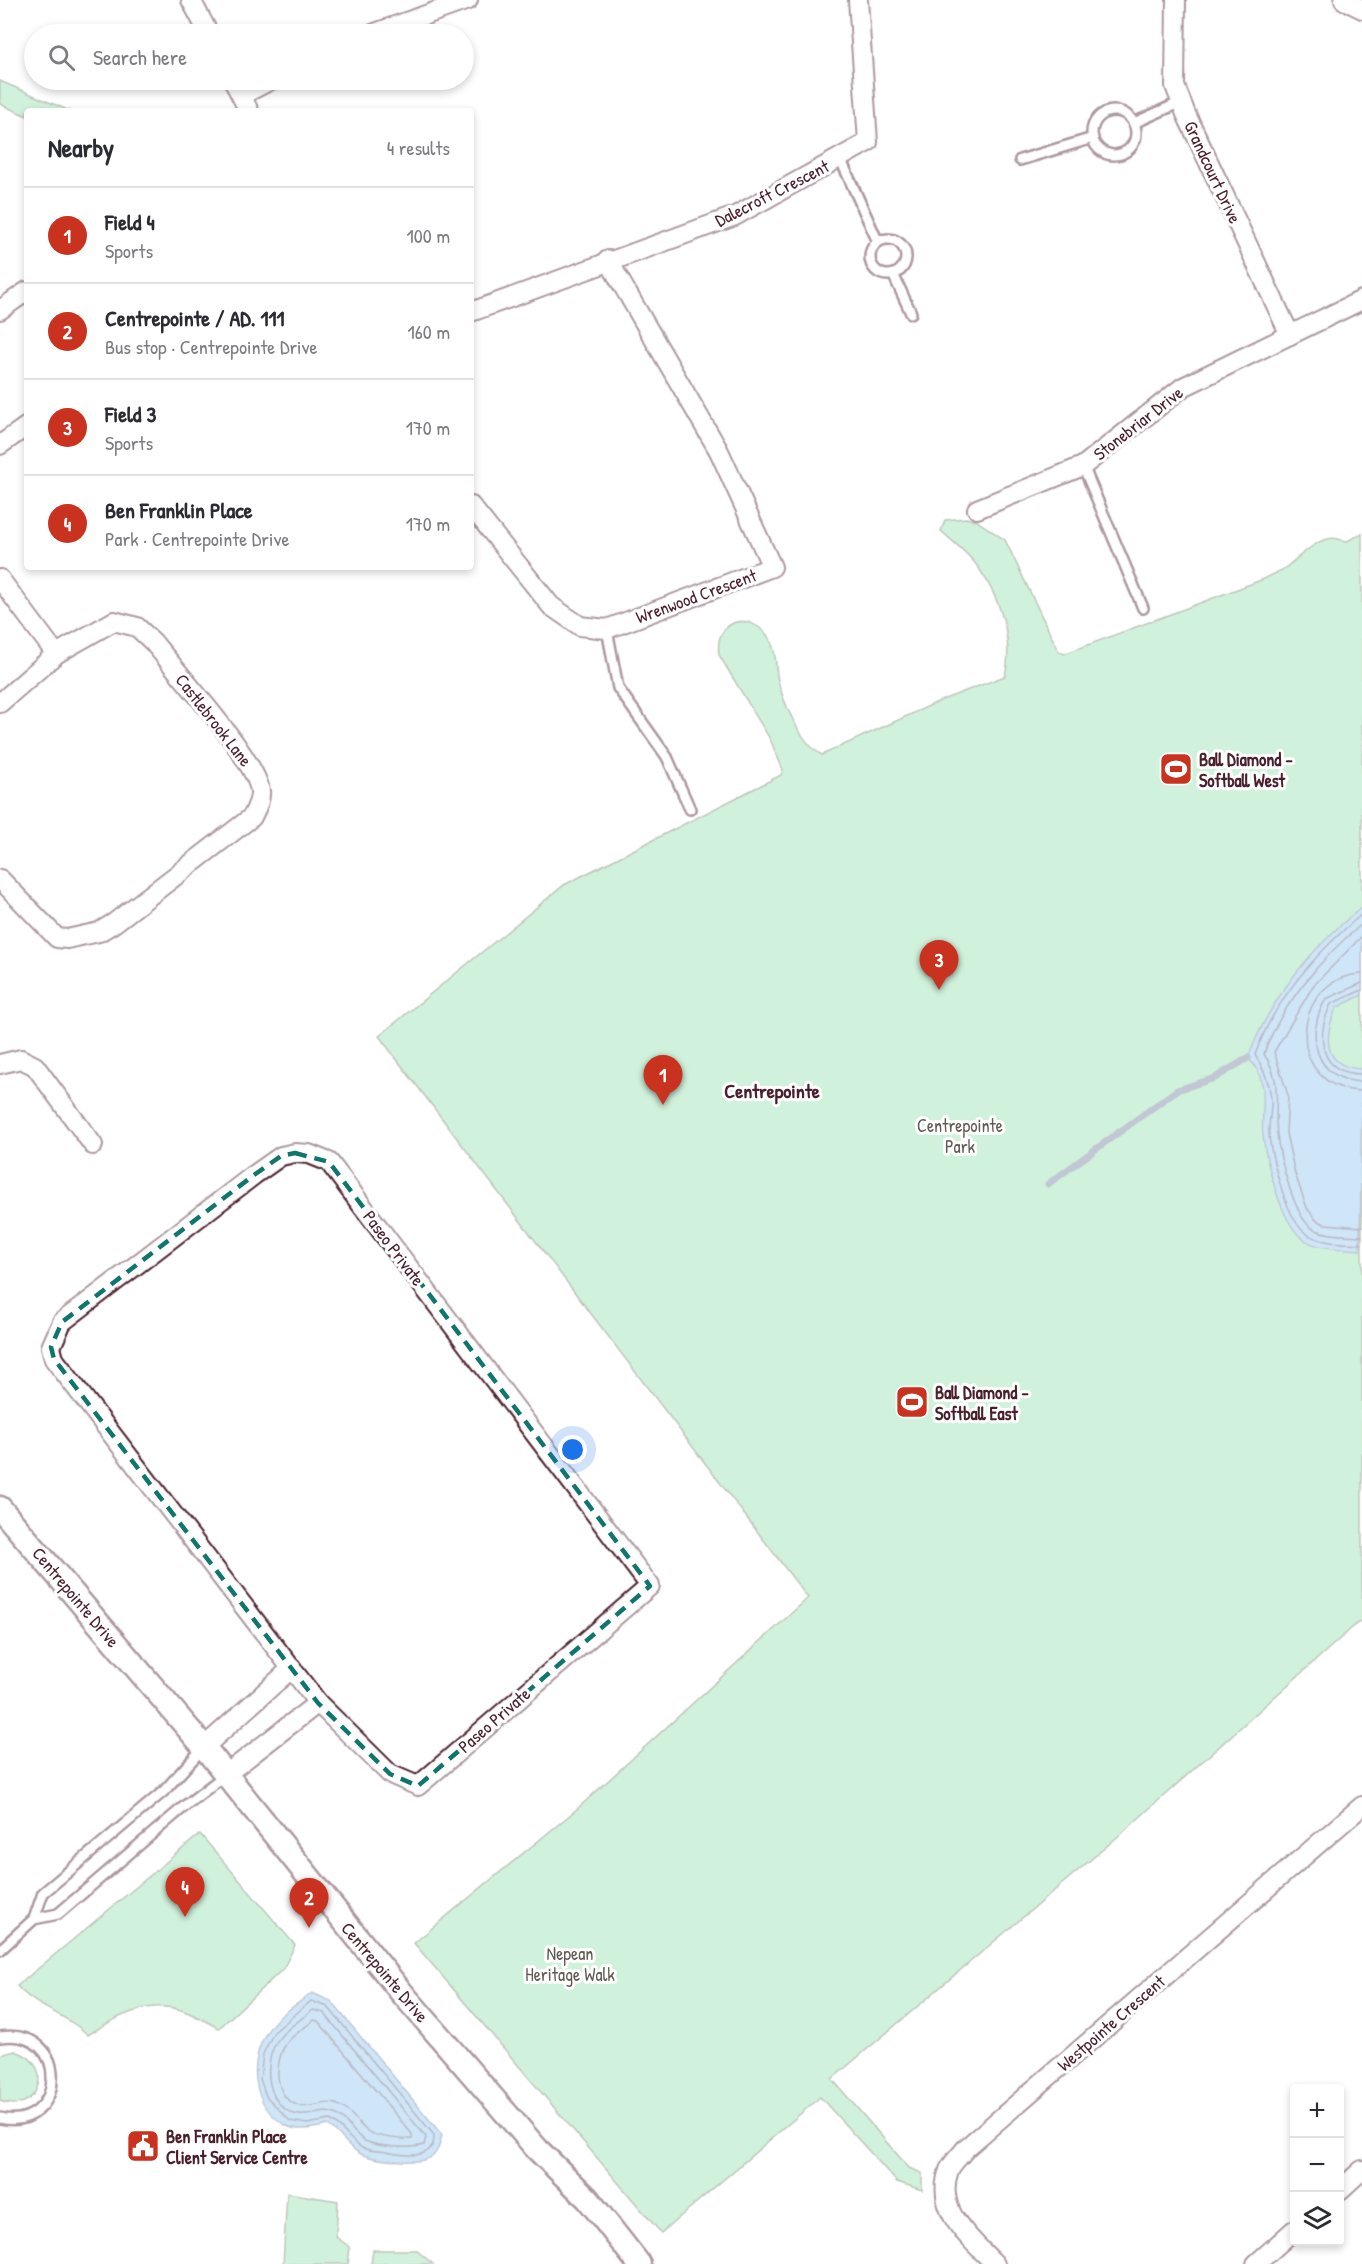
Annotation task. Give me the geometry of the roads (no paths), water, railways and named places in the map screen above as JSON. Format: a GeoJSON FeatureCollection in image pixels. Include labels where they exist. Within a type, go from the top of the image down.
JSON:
{"type":"FeatureCollection","features":[{"type":"Feature","properties":{"kind":"street"},"geometry":{"type":"LineString","coordinates":[[191,0],[204,24]]}},
{"type":"Feature","properties":{"kind":"street"},"geometry":{"type":"LineString","coordinates":[[400,24],[468,0]]}},
{"type":"Feature","properties":{"kind":"street","name":"Dalecroft Crescent"},"geometry":{"type":"LineString","coordinates":[[474,311],[608,260],[735,216],[868,142],[858,0]]}},
{"type":"Feature","properties":{"kind":"street","name":"Grandcourt Drive"},"geometry":{"type":"LineString","coordinates":[[1176,0],[1175,86],[1290,335]]}},
{"type":"Feature","properties":{"kind":"street"},"geometry":{"type":"LineString","coordinates":[[1344,0],[1362,9]]}},
{"type":"Feature","properties":{"kind":"street","name":"Wrenwood Crescent"},"geometry":{"type":"LineString","coordinates":[[474,510],[551,606],[580,626],[607,629],[772,567],[719,451],[608,260]]}},
{"type":"Feature","properties":{"kind":"street"},"geometry":{"type":"LineString","coordinates":[[0,310],[24,293]]}},
{"type":"Feature","properties":{"kind":"street","name":"Stonebriar Drive"},"geometry":{"type":"LineString","coordinates":[[977,509],[1083,466],[1183,387],[1362,300]]}},
{"type":"Feature","properties":{"kind":"street"},"geometry":{"type":"LineString","coordinates":[[0,445],[24,428]]}},
{"type":"Feature","properties":{"kind":"street"},"geometry":{"type":"LineString","coordinates":[[0,579],[56,654]]}},
{"type":"Feature","properties":{"kind":"street","name":"Castlebrook Lane"},"geometry":{"type":"LineString","coordinates":[[0,703],[56,654],[114,621],[137,627],[153,642],[248,761],[260,791],[260,801],[252,817],[99,932],[68,939],[57,938],[0,879]]}},
{"type":"Feature","properties":{"kind":"street"},"geometry":{"type":"LineString","coordinates":[[0,1064],[21,1059],[36,1066],[93,1145]]}},
{"type":"Feature","properties":{"kind":"street","name":"Paseo Private"},"geometry":{"type":"LineString","coordinates":[[295,1153],[309,1154],[329,1162],[650,1586],[418,1786],[390,1774],[318,1703],[54,1359],[51,1347],[62,1322],[281,1155],[295,1153]]}},
{"type":"Feature","properties":{"kind":"street","name":"Centrepointe Drive"},"geometry":{"type":"LineString","coordinates":[[0,1508],[204,1747],[402,1993],[537,2149],[588,2199],[639,2264]]}},
{"type":"Feature","properties":{"kind":"street"},"geometry":{"type":"LineString","coordinates":[[204,1747],[292,1668]]}},
{"type":"Feature","properties":{"kind":"street"},"geometry":{"type":"LineString","coordinates":[[225,1775],[318,1703]]}},
{"type":"Feature","properties":{"kind":"street","name":"Westpointe Crescent"},"geometry":{"type":"LineString","coordinates":[[995,2264],[957,2225],[944,2199],[949,2170],[966,2148],[1362,1806]]}},
{"type":"Feature","properties":{"kind":"street"},"geometry":{"type":"LineString","coordinates":[[1344,2186],[1362,2170]]}},
{"type":"Feature","properties":{"kind":"street"},"geometry":{"type":"LineString","coordinates":[[1256,2264],[1290,2234]]}},
{"type":"Feature","properties":{"kind":"lane"},"geometry":{"type":"LineString","coordinates":[[1134,123],[1181,102]]}},
{"type":"Feature","properties":{"kind":"lane"},"geometry":{"type":"LineString","coordinates":[[1110,111],[1124,113],[1134,123],[1136,137],[1128,149],[1122,153],[1108,154],[1096,145],[1093,138],[1094,124],[1098,118],[1110,111]]}},
{"type":"Feature","properties":{"kind":"lane"},"geometry":{"type":"LineString","coordinates":[[1020,160],[1093,138]]}},
{"type":"Feature","properties":{"kind":"lane"},"geometry":{"type":"LineString","coordinates":[[840,158],[878,242]]}},
{"type":"Feature","properties":{"kind":"lane"},"geometry":{"type":"LineString","coordinates":[[896,241],[904,250],[903,267],[893,274],[882,274],[873,267],[871,250],[878,242],[896,241]]}},
{"type":"Feature","properties":{"kind":"lane"},"geometry":{"type":"LineString","coordinates":[[893,274],[911,313]]}},
{"type":"Feature","properties":{"kind":"lane"},"geometry":{"type":"LineString","coordinates":[[1083,466],[1143,608]]}},
{"type":"Feature","properties":{"kind":"lane"},"geometry":{"type":"LineString","coordinates":[[607,629],[618,688],[667,757],[690,809]]}},
{"type":"Feature","properties":{"kind":"lane"},"geometry":{"type":"LineString","coordinates":[[0,1950],[34,1919],[44,1893],[164,1791],[204,1747]]}},
{"type":"Feature","properties":{"kind":"lane"},"geometry":{"type":"LineString","coordinates":[[34,1919],[58,1914],[186,1804],[225,1775]]}},
{"type":"Feature","properties":{"kind":"lane"},"geometry":{"type":"LineString","coordinates":[[0,2037],[24,2037],[35,2043],[45,2052],[53,2077],[51,2091],[35,2112],[23,2118],[0,2118]]}},
{"type":"Feature","properties":{"kind":"water"},"geometry":{"type":"Polygon","coordinates":[[[1362,907],[1362,995],[1336,1008],[1328,1040],[1333,1056],[1339,1063],[1362,1069],[1360,1250],[1315,1245],[1302,1238],[1287,1219],[1271,1175],[1263,1136],[1263,1086],[1260,1076],[1248,1058],[1268,1014],[1295,975],[1326,939],[1362,907]]]}},
{"type":"Feature","properties":{"kind":"water"},"geometry":{"type":"Polygon","coordinates":[[[312,1993],[331,2001],[442,2135],[438,2149],[433,2156],[418,2161],[408,2161],[365,2156],[355,2150],[328,2125],[307,2129],[292,2128],[275,2118],[266,2107],[256,2082],[257,2055],[262,2041],[278,2019],[312,1993]]]}},
{"type":"Feature","properties":{"kind":"waterway"},"geometry":{"type":"LineString","coordinates":[[1048,1184],[1177,1090],[1215,1078],[1248,1058]]}},
{"type":"Feature","properties":{"kind":"place","name":"Ball Diamond - Softball West"},"geometry":{"type":"Point","coordinates":[1176,769]}},
{"type":"Feature","properties":{"kind":"place","name":"Field 3"},"geometry":{"type":"Point","coordinates":[939,990]}},
{"type":"Feature","properties":{"kind":"place","name":"Field 4"},"geometry":{"type":"Point","coordinates":[663,1105]}},
{"type":"Feature","properties":{"kind":"place","name":"Ball Diamond - Softball East"},"geometry":{"type":"Point","coordinates":[912,1402]}},
{"type":"Feature","properties":{"kind":"place","name":"Ben Franklin Place"},"geometry":{"type":"Point","coordinates":[185,1917]}},
{"type":"Feature","properties":{"kind":"place","name":"Centrepointe / AD. 111"},"geometry":{"type":"Point","coordinates":[309,1928]}},
{"type":"Feature","properties":{"kind":"place","name":"Ben Franklin Place Client Service Centre"},"geometry":{"type":"Point","coordinates":[143,2146]}},
{"type":"Feature","properties":{"kind":"district","name":"Centrepointe"},"geometry":{"type":"Point","coordinates":[772,1090]}},
{"type":"Feature","properties":{"kind":"park label","name":"Centrepointe Park"},"geometry":{"type":"Point","coordinates":[960,1135]}},
{"type":"Feature","properties":{"kind":"park label","name":"Nepean Heritage Walk"},"geometry":{"type":"Point","coordinates":[570,1963]}}]}
